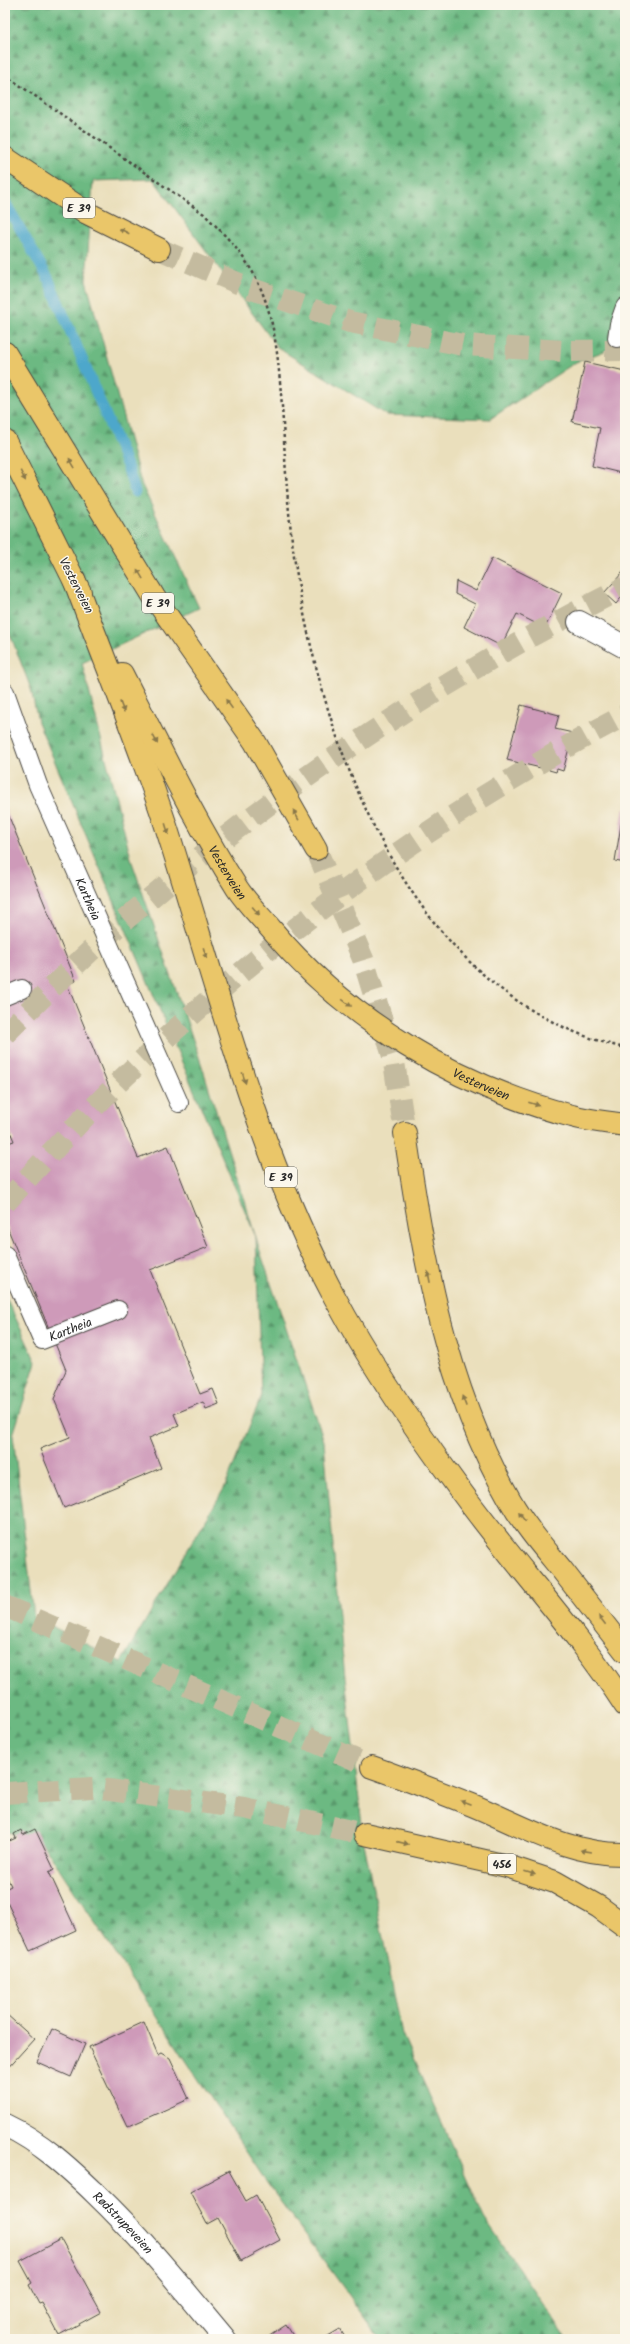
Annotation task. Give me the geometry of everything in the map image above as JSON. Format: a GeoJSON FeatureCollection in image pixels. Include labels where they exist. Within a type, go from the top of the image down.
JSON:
{"type":"FeatureCollection","features":[{"type":"Feature","properties":{"kind":"main road","name":"E 39"},"geometry":{"type":"LineString","coordinates":[[5,158],[87,213],[158,249]]}},
{"type":"Feature","properties":{"kind":"main road","name":"E 39"},"geometry":{"type":"LineString","coordinates":[[5,353],[154,597],[255,742],[316,849]]}},
{"type":"Feature","properties":{"kind":"main road","name":"Vesterveien"},"geometry":{"type":"LineString","coordinates":[[5,441],[175,778],[238,889],[294,956],[340,999],[392,1036],[454,1072],[513,1098],[573,1117],[625,1125]]}},
{"type":"Feature","properties":{"kind":"main road","name":"E 39"},"geometry":{"type":"LineString","coordinates":[[74,579],[164,820],[257,1121],[298,1218],[334,1296],[387,1383],[455,1484],[602,1669],[625,1705]]}},
{"type":"Feature","properties":{"kind":"main road"},"geometry":{"type":"LineString","coordinates":[[405,1133],[418,1219],[434,1303],[455,1378],[482,1448],[511,1501],[545,1549],[625,1651]]}},
{"type":"Feature","properties":{"kind":"main road"},"geometry":{"type":"LineString","coordinates":[[372,1766],[473,1806],[530,1832],[576,1849],[609,1855],[625,1854]]}},
{"type":"Feature","properties":{"kind":"main road","name":"456"},"geometry":{"type":"LineString","coordinates":[[365,1834],[507,1866],[555,1882],[599,1907],[625,1926]]}},
{"type":"Feature","properties":{"kind":"street"},"geometry":{"type":"LineString","coordinates":[[579,622],[625,647]]}},
{"type":"Feature","properties":{"kind":"street","name":"Rødstrupeveien"},"geometry":{"type":"LineString","coordinates":[[5,2125],[28,2136],[62,2161],[130,2226],[225,2339]]}},
{"type":"Feature","properties":{"kind":"lane"},"geometry":{"type":"LineString","coordinates":[[617,338],[619,324],[625,307]]}},
{"type":"Feature","properties":{"kind":"lane","name":"Kartheia"},"geometry":{"type":"LineString","coordinates":[[5,692],[38,785],[179,1103]]}},
{"type":"Feature","properties":{"kind":"lane"},"geometry":{"type":"LineString","coordinates":[[5,996],[22,989]]}},
{"type":"Feature","properties":{"kind":"lane","name":"Kartheia"},"geometry":{"type":"LineString","coordinates":[[5,1255],[42,1340],[118,1310]]}},
{"type":"Feature","properties":{"kind":"path"},"geometry":{"type":"LineString","coordinates":[[5,74],[204,214],[231,241],[252,272],[268,306],[277,343],[292,533],[308,631],[322,686],[345,759],[378,834],[409,888],[446,938],[484,976],[522,1004],[563,1026],[607,1044],[625,1048]]}},
{"type":"Feature","properties":{"kind":"green space"},"geometry":{"type":"Polygon","coordinates":[[[5,5],[625,5],[625,343],[576,362],[490,419],[386,415],[278,348],[153,179],[93,181],[86,280],[141,483],[199,608],[82,663],[132,862],[201,1063],[254,1233],[38,722],[31,689],[5,621],[5,5]]]}},
{"type":"Feature","properties":{"kind":"green space"},"geometry":{"type":"Polygon","coordinates":[[[256,1238],[324,1441],[342,1650],[364,1843],[402,2034],[484,2218],[567,2339],[381,2339],[267,2183],[43,1844],[5,1831],[5,1295],[36,1362],[13,1435],[34,1617],[121,1662],[225,1487],[261,1397],[256,1238]]]}},
{"type":"Feature","properties":{"kind":"building"},"geometry":{"type":"Polygon","coordinates":[[[585,362],[625,371],[625,474],[592,466],[600,428],[572,422],[585,362]]]}},
{"type":"Feature","properties":{"kind":"building"},"geometry":{"type":"Polygon","coordinates":[[[492,558],[562,593],[545,628],[517,614],[501,646],[464,627],[475,604],[455,594],[456,581],[476,591],[492,558]]]}},
{"type":"Feature","properties":{"kind":"building"},"geometry":{"type":"Polygon","coordinates":[[[623,572],[625,573],[625,593],[616,604],[604,593],[623,572]]]}},
{"type":"Feature","properties":{"kind":"building"},"geometry":{"type":"Polygon","coordinates":[[[521,705],[559,715],[555,729],[573,733],[563,771],[557,769],[556,772],[549,770],[550,768],[546,767],[545,769],[507,760],[521,705]]]}},
{"type":"Feature","properties":{"kind":"building"},"geometry":{"type":"Polygon","coordinates":[[[5,807],[76,981],[67,984],[138,1158],[168,1146],[208,1247],[150,1270],[200,1394],[213,1389],[219,1404],[206,1409],[203,1402],[174,1414],[179,1426],[149,1438],[161,1468],[64,1508],[40,1449],[70,1437],[54,1399],[66,1370],[5,1222],[5,1144],[14,1141],[5,1119],[5,807]]]}},
{"type":"Feature","properties":{"kind":"building"},"geometry":{"type":"Polygon","coordinates":[[[625,807],[625,863],[615,861],[625,807]]]}},
{"type":"Feature","properties":{"kind":"building"},"geometry":{"type":"Polygon","coordinates":[[[35,1829],[54,1869],[49,1872],[76,1930],[30,1951],[5,1898],[5,1889],[11,1886],[5,1873],[5,1843],[16,1838],[14,1834],[21,1830],[23,1835],[35,1829]]]}},
{"type":"Feature","properties":{"kind":"building"},"geometry":{"type":"Polygon","coordinates":[[[6,2014],[34,2039],[5,2071],[5,2015],[6,2014]]]}},
{"type":"Feature","properties":{"kind":"building"},"geometry":{"type":"Polygon","coordinates":[[[144,2022],[158,2055],[162,2053],[170,2058],[189,2099],[127,2127],[89,2047],[144,2022]]]}},
{"type":"Feature","properties":{"kind":"building"},"geometry":{"type":"Polygon","coordinates":[[[52,2029],[85,2044],[71,2077],[37,2062],[52,2029]]]}},
{"type":"Feature","properties":{"kind":"building"},"geometry":{"type":"Polygon","coordinates":[[[229,2171],[246,2201],[256,2195],[280,2240],[241,2261],[218,2218],[207,2224],[190,2192],[229,2171]]]}},
{"type":"Feature","properties":{"kind":"building"},"geometry":{"type":"Polygon","coordinates":[[[61,2239],[101,2312],[59,2335],[42,2303],[39,2304],[29,2285],[32,2283],[20,2261],[61,2239]]]}},
{"type":"Feature","properties":{"kind":"building"},"geometry":{"type":"Polygon","coordinates":[[[286,2324],[295,2339],[270,2339],[268,2336],[286,2324]]]}},
{"type":"Feature","properties":{"kind":"building"},"geometry":{"type":"Polygon","coordinates":[[[340,2329],[346,2339],[323,2339],[340,2329]]]}},
{"type":"Feature","properties":{"kind":"waterway"},"geometry":{"type":"LineString","coordinates":[[5,202],[48,278],[127,466],[135,492]]}},
{"type":"Feature","properties":{"kind":"tunnel"},"geometry":{"type":"LineString","coordinates":[[159,249],[249,288],[350,322],[463,345],[566,351],[625,350]]}},
{"type":"Feature","properties":{"kind":"tunnel"},"geometry":{"type":"LineString","coordinates":[[5,1034],[41,998],[135,911],[209,850],[265,807],[322,766],[440,689],[500,653],[625,587]]}},
{"type":"Feature","properties":{"kind":"tunnel"},"geometry":{"type":"LineString","coordinates":[[5,1203],[86,1115],[137,1065],[250,965],[309,918],[431,831],[494,790],[559,751],[625,715]]}},
{"type":"Feature","properties":{"kind":"tunnel"},"geometry":{"type":"LineString","coordinates":[[316,849],[363,959],[393,1056],[405,1133]]}},
{"type":"Feature","properties":{"kind":"tunnel"},"geometry":{"type":"LineString","coordinates":[[5,1606],[372,1767]]}},
{"type":"Feature","properties":{"kind":"tunnel"},"geometry":{"type":"LineString","coordinates":[[5,1793],[94,1788],[244,1808],[365,1834]]}}]}
